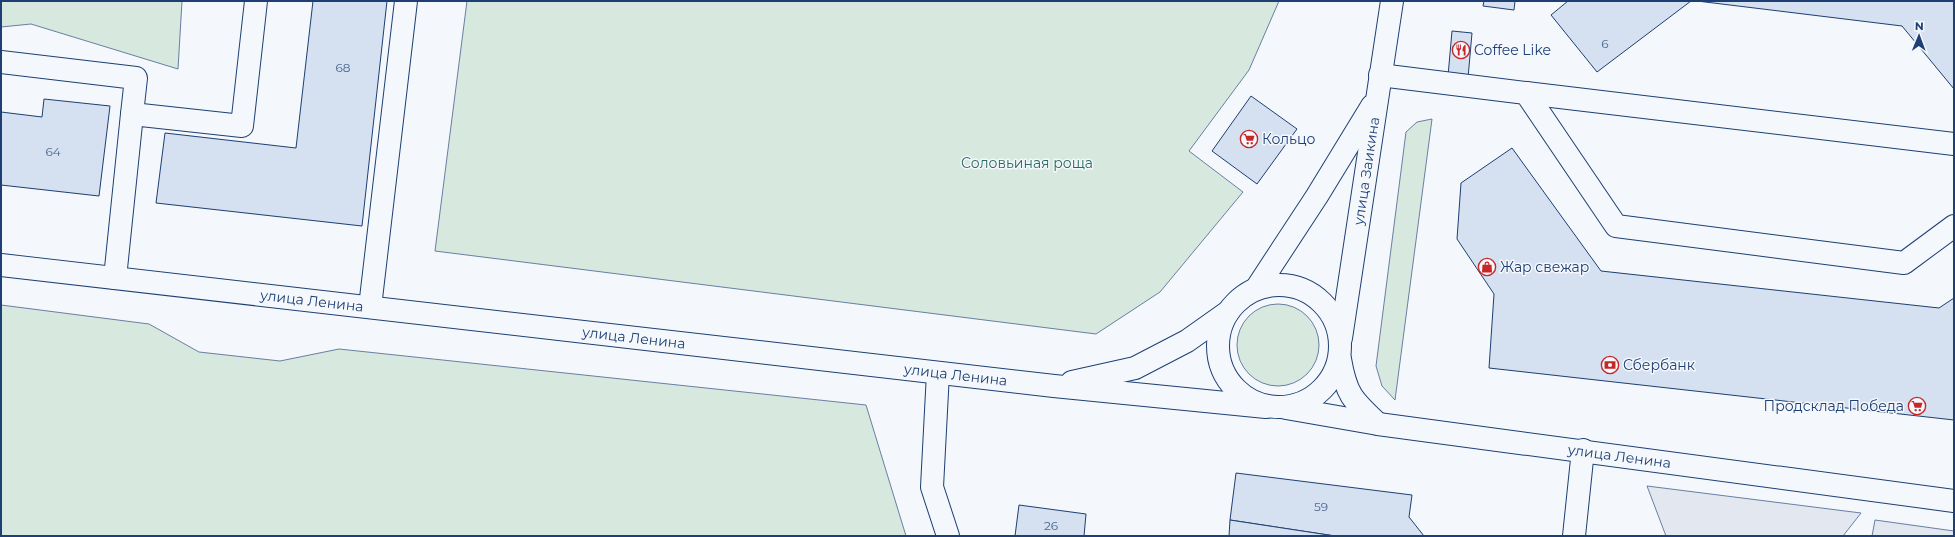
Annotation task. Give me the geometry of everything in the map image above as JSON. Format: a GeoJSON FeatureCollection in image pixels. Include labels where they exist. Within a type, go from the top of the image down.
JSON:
{"type":"FeatureCollection","features":[{"type":"Feature","properties":{"kind":"main road"},"geometry":{"type":"LineString","coordinates":[[132,114],[242,126],[256,1]]}},
{"type":"Feature","properties":{"kind":"main road"},"geometry":{"type":"LineString","coordinates":[[370,307],[406,1]]}},
{"type":"Feature","properties":{"kind":"main road","name":"улица Заикина"},"geometry":{"type":"LineString","coordinates":[[1378,424],[1356,403],[1344,381],[1341,349],[1392,1]]}},
{"type":"Feature","properties":{"kind":"main road"},"geometry":{"type":"LineString","coordinates":[[1,62],[136,78],[115,278]]}},
{"type":"Feature","properties":{"kind":"main road"},"geometry":{"type":"LineString","coordinates":[[1380,75],[1954,144]]}},
{"type":"Feature","properties":{"kind":"main road"},"geometry":{"type":"LineString","coordinates":[[1526,93],[1616,226],[1904,263],[1954,226]]}},
{"type":"Feature","properties":{"kind":"main road"},"geometry":{"type":"LineString","coordinates":[[1256,289],[1317,196],[1377,99]]}},
{"type":"Feature","properties":{"kind":"main road","name":"улица Ленина"},"geometry":{"type":"LineString","coordinates":[[1,265],[1054,386],[1276,407],[1378,424],[1583,450],[1954,501]]}},
{"type":"Feature","properties":{"kind":"main road"},"geometry":{"type":"LineString","coordinates":[[1274,285],[1293,286],[1311,293],[1326,306],[1336,321],[1341,349],[1333,377],[1321,392],[1305,402],[1276,407],[1248,399],[1232,387],[1222,370],[1217,350],[1219,330],[1228,312],[1240,298],[1256,289],[1274,285]]}},
{"type":"Feature","properties":{"kind":"main road"},"geometry":{"type":"LineString","coordinates":[[1054,386],[1135,368],[1187,341],[1228,312]]}},
{"type":"Feature","properties":{"kind":"main road"},"geometry":{"type":"LineString","coordinates":[[938,373],[932,487],[948,536]]}},
{"type":"Feature","properties":{"kind":"main road"},"geometry":{"type":"LineString","coordinates":[[1574,536],[1583,450]]}},
{"type":"Feature","properties":{"kind":"green space"},"geometry":{"type":"Polygon","coordinates":[[[1,1],[182,1],[178,69],[31,24],[1,27],[1,1]]]}},
{"type":"Feature","properties":{"kind":"green space","name":"Соловьиная роща"},"geometry":{"type":"Polygon","coordinates":[[[467,1],[1279,1],[1249,70],[1189,151],[1243,192],[1160,292],[1096,334],[435,251],[467,1]]]}},
{"type":"Feature","properties":{"kind":"green space"},"geometry":{"type":"Polygon","coordinates":[[[1432,119],[1395,400],[1382,386],[1376,366],[1406,132],[1417,122],[1432,119]]]}},
{"type":"Feature","properties":{"kind":"green space"},"geometry":{"type":"Polygon","coordinates":[[[1278,304],[1294,307],[1307,316],[1316,329],[1319,345],[1316,361],[1307,374],[1294,383],[1278,386],[1262,383],[1249,374],[1240,361],[1237,345],[1240,329],[1249,316],[1262,307],[1278,304]]]}},
{"type":"Feature","properties":{"kind":"green space"},"geometry":{"type":"Polygon","coordinates":[[[1,305],[149,324],[199,352],[280,361],[339,349],[866,405],[906,536],[1,536],[1,305]]]}},
{"type":"Feature","properties":{"kind":"shaded area"},"geometry":{"type":"Polygon","coordinates":[[[1647,486],[1861,513],[1843,536],[1666,536],[1647,486]]]}},
{"type":"Feature","properties":{"kind":"shaded area"},"geometry":{"type":"Polygon","coordinates":[[[1875,520],[1954,531],[1954,536],[1872,536],[1875,520]]]}},
{"type":"Feature","properties":{"kind":"building"},"geometry":{"type":"Polygon","coordinates":[[[313,1],[387,1],[362,226],[156,203],[165,133],[296,148],[313,1]]]}},
{"type":"Feature","properties":{"kind":"building"},"geometry":{"type":"Polygon","coordinates":[[[1484,1],[1515,1],[1514,10],[1483,6],[1484,1]]]}},
{"type":"Feature","properties":{"kind":"building"},"geometry":{"type":"Polygon","coordinates":[[[1568,1],[1691,1],[1597,72],[1551,15],[1568,1]]]}},
{"type":"Feature","properties":{"kind":"building"},"geometry":{"type":"Polygon","coordinates":[[[1697,1],[1954,1],[1954,89],[1902,26],[1697,1]]]}},
{"type":"Feature","properties":{"kind":"building"},"geometry":{"type":"Polygon","coordinates":[[[1452,31],[1472,33],[1468,78],[1448,76],[1452,31]]]}},
{"type":"Feature","properties":{"kind":"building"},"geometry":{"type":"Polygon","coordinates":[[[1251,96],[1297,129],[1257,184],[1212,151],[1251,96]]]}},
{"type":"Feature","properties":{"kind":"building"},"geometry":{"type":"Polygon","coordinates":[[[44,99],[110,106],[99,196],[1,185],[1,112],[42,117],[44,99]]]}},
{"type":"Feature","properties":{"kind":"building"},"geometry":{"type":"Polygon","coordinates":[[[1512,148],[1601,271],[1939,308],[1954,298],[1954,420],[1489,368],[1494,294],[1457,239],[1461,183],[1512,148]]]}},
{"type":"Feature","properties":{"kind":"building"},"geometry":{"type":"Polygon","coordinates":[[[1236,473],[1412,495],[1409,517],[1424,536],[1335,536],[1230,520],[1236,473]]]}},
{"type":"Feature","properties":{"kind":"building"},"geometry":{"type":"Polygon","coordinates":[[[1019,505],[1086,514],[1084,536],[1015,536],[1019,505]]]}},
{"type":"Feature","properties":{"kind":"building"},"geometry":{"type":"Polygon","coordinates":[[[1230,520],[1335,536],[1229,536],[1230,520]]]}},
{"type":"Feature","properties":{"kind":"place","name":"Coffee Like"},"geometry":{"type":"Point","coordinates":[1461,50]}},
{"type":"Feature","properties":{"kind":"place","name":"Кольцо"},"geometry":{"type":"Point","coordinates":[1249,139]}},
{"type":"Feature","properties":{"kind":"place","name":"Жар свежар"},"geometry":{"type":"Point","coordinates":[1487,267]}},
{"type":"Feature","properties":{"kind":"place","name":"Сбербанк"},"geometry":{"type":"Point","coordinates":[1610,365]}},
{"type":"Feature","properties":{"kind":"place","name":"Продсклад Победа"},"geometry":{"type":"Point","coordinates":[1917,406]}}]}
